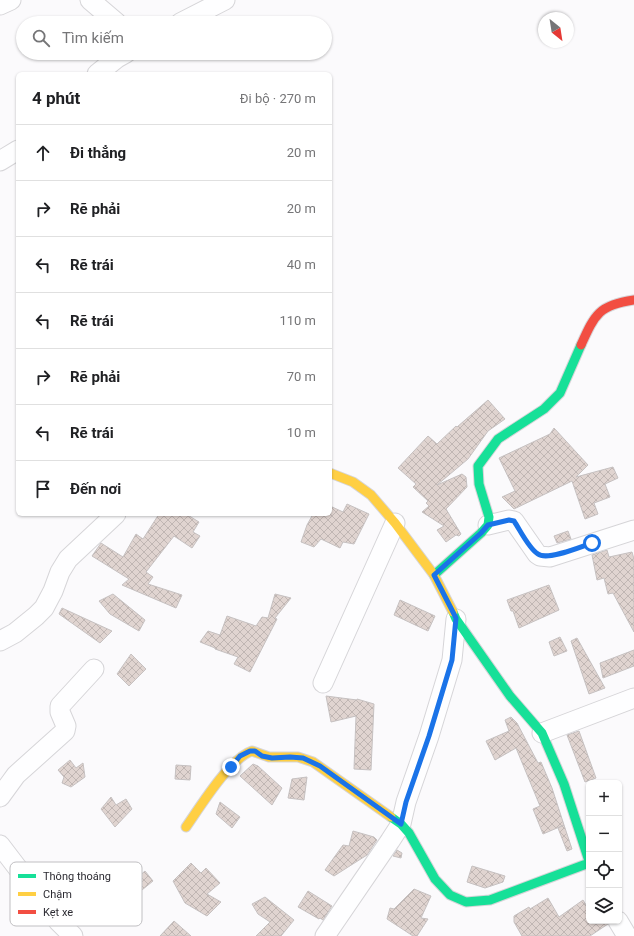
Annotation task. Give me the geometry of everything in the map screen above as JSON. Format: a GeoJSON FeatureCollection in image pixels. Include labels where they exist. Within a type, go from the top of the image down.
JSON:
{"type":"FeatureCollection","features":[{"type":"Feature","properties":{"kind":"street"},"geometry":{"type":"LineString","coordinates":[[0,5],[12,0]]}},
{"type":"Feature","properties":{"kind":"street"},"geometry":{"type":"LineString","coordinates":[[90,0],[109,16]]}},
{"type":"Feature","properties":{"kind":"street"},"geometry":{"type":"LineString","coordinates":[[194,16],[225,0]]}},
{"type":"Feature","properties":{"kind":"street"},"geometry":{"type":"LineString","coordinates":[[100,72],[114,60]]}},
{"type":"Feature","properties":{"kind":"street"},"geometry":{"type":"LineString","coordinates":[[0,161],[16,151]]}},
{"type":"Feature","properties":{"kind":"street"},"geometry":{"type":"LineString","coordinates":[[434,575],[488,525],[489,517],[479,484],[478,466],[498,439],[544,410],[560,393],[598,313],[606,306],[634,300]]}},
{"type":"Feature","properties":{"kind":"street"},"geometry":{"type":"LineString","coordinates":[[332,473],[353,482],[371,495],[394,523],[434,575],[456,618],[510,696],[542,733],[564,784],[586,853]]}},
{"type":"Feature","properties":{"kind":"street"},"geometry":{"type":"LineString","coordinates":[[0,641],[15,633],[44,608],[53,591],[60,572],[68,559],[114,516]]}},
{"type":"Feature","properties":{"kind":"street"},"geometry":{"type":"LineString","coordinates":[[488,525],[509,520],[514,521],[537,554],[540,556],[550,557],[634,530]]}},
{"type":"Feature","properties":{"kind":"street"},"geometry":{"type":"LineString","coordinates":[[323,683],[394,523]]}},
{"type":"Feature","properties":{"kind":"street"},"geometry":{"type":"LineString","coordinates":[[325,936],[401,824],[406,802],[429,736],[452,660],[456,618]]}},
{"type":"Feature","properties":{"kind":"street"},"geometry":{"type":"LineString","coordinates":[[0,797],[16,775],[65,731],[66,726],[60,712],[60,706],[94,669]]}},
{"type":"Feature","properties":{"kind":"street"},"geometry":{"type":"LineString","coordinates":[[542,733],[634,698]]}},
{"type":"Feature","properties":{"kind":"street"},"geometry":{"type":"LineString","coordinates":[[186,827],[214,788],[240,756],[250,751],[255,751],[262,756],[272,758],[303,758],[320,766],[401,824],[409,833],[435,878],[450,895],[466,902],[490,900],[586,863]]}},
{"type":"Feature","properties":{"kind":"street"},"geometry":{"type":"LineString","coordinates":[[0,844],[14,862]]}},
{"type":"Feature","properties":{"kind":"street"},"geometry":{"type":"LineString","coordinates":[[620,924],[627,936]]}},
{"type":"Feature","properties":{"kind":"street"},"geometry":{"type":"LineString","coordinates":[[63,926],[73,936]]}},
{"type":"Feature","properties":{"kind":"building"},"geometry":{"type":"Polygon","coordinates":[[[488,400],[505,419],[488,431],[468,459],[437,485],[462,474],[466,477],[467,487],[446,509],[461,534],[459,536],[456,535],[446,542],[437,530],[444,526],[422,512],[429,506],[426,503],[428,501],[413,487],[416,484],[398,468],[428,436],[437,444],[456,426],[457,427],[488,400]]]}},
{"type":"Feature","properties":{"kind":"building"},"geometry":{"type":"Polygon","coordinates":[[[554,428],[588,465],[576,477],[613,467],[618,478],[605,484],[610,497],[594,503],[598,514],[585,519],[572,481],[514,509],[502,497],[515,491],[499,458],[550,434],[554,428]]]}},
{"type":"Feature","properties":{"kind":"building"},"geometry":{"type":"Polygon","coordinates":[[[347,504],[369,514],[354,544],[343,542],[340,548],[321,539],[314,547],[301,542],[312,516],[332,516],[332,507],[343,512],[347,504]]]}},
{"type":"Feature","properties":{"kind":"building"},"geometry":{"type":"Polygon","coordinates":[[[158,516],[189,516],[199,522],[193,532],[200,536],[192,548],[174,536],[146,572],[153,577],[148,584],[182,595],[176,608],[122,585],[129,579],[92,556],[101,543],[123,557],[136,534],[143,539],[158,516]]]}},
{"type":"Feature","properties":{"kind":"building"},"geometry":{"type":"Polygon","coordinates":[[[568,531],[571,539],[557,543],[554,536],[568,531]]]}},
{"type":"Feature","properties":{"kind":"building"},"geometry":{"type":"Polygon","coordinates":[[[607,550],[609,557],[632,552],[634,559],[634,632],[613,593],[608,594],[604,578],[597,580],[592,555],[607,550]]]}},
{"type":"Feature","properties":{"kind":"building"},"geometry":{"type":"Polygon","coordinates":[[[549,585],[559,610],[519,628],[507,600],[549,585]]]}},
{"type":"Feature","properties":{"kind":"building"},"geometry":{"type":"Polygon","coordinates":[[[113,594],[145,620],[139,631],[110,614],[99,601],[113,594]]]}},
{"type":"Feature","properties":{"kind":"building"},"geometry":{"type":"Polygon","coordinates":[[[275,594],[291,598],[275,618],[277,619],[250,672],[234,664],[238,657],[200,642],[208,631],[220,635],[227,616],[256,626],[262,617],[268,618],[275,594]]]}},
{"type":"Feature","properties":{"kind":"building"},"geometry":{"type":"Polygon","coordinates":[[[400,600],[435,616],[428,631],[394,615],[400,600]]]}},
{"type":"Feature","properties":{"kind":"building"},"geometry":{"type":"Polygon","coordinates":[[[62,608],[112,631],[100,643],[59,614],[62,608]]]}},
{"type":"Feature","properties":{"kind":"building"},"geometry":{"type":"Polygon","coordinates":[[[560,637],[567,651],[554,656],[549,642],[560,637]]]}},
{"type":"Feature","properties":{"kind":"building"},"geometry":{"type":"Polygon","coordinates":[[[577,638],[605,688],[589,694],[571,641],[577,638]]]}},
{"type":"Feature","properties":{"kind":"building"},"geometry":{"type":"Polygon","coordinates":[[[634,650],[634,666],[603,678],[600,663],[634,650]]]}},
{"type":"Feature","properties":{"kind":"building"},"geometry":{"type":"Polygon","coordinates":[[[131,654],[146,669],[129,686],[117,674],[131,654]]]}},
{"type":"Feature","properties":{"kind":"building"},"geometry":{"type":"Polygon","coordinates":[[[326,696],[357,699],[374,704],[371,770],[354,769],[356,716],[331,722],[326,696]]]}},
{"type":"Feature","properties":{"kind":"building"},"geometry":{"type":"Polygon","coordinates":[[[511,717],[517,723],[538,763],[541,762],[552,788],[564,825],[543,834],[533,809],[540,806],[516,748],[495,760],[486,741],[509,731],[505,720],[511,717]]]}},
{"type":"Feature","properties":{"kind":"building"},"geometry":{"type":"Polygon","coordinates":[[[579,731],[596,778],[586,780],[585,782],[567,735],[579,731]]]}},
{"type":"Feature","properties":{"kind":"building"},"geometry":{"type":"Polygon","coordinates":[[[70,760],[76,768],[83,763],[85,777],[71,787],[62,783],[64,777],[58,770],[70,760]]]}},
{"type":"Feature","properties":{"kind":"building"},"geometry":{"type":"Polygon","coordinates":[[[253,764],[258,766],[282,788],[272,805],[240,776],[253,764]]]}},
{"type":"Feature","properties":{"kind":"building"},"geometry":{"type":"Polygon","coordinates":[[[176,765],[191,766],[190,780],[175,779],[176,765]]]}},
{"type":"Feature","properties":{"kind":"building"},"geometry":{"type":"Polygon","coordinates":[[[307,777],[304,800],[288,798],[292,779],[307,777]]]}},
{"type":"Feature","properties":{"kind":"building"},"geometry":{"type":"Polygon","coordinates":[[[111,797],[116,805],[126,799],[132,809],[115,827],[101,809],[111,797]]]}},
{"type":"Feature","properties":{"kind":"building"},"geometry":{"type":"Polygon","coordinates":[[[220,802],[240,817],[232,828],[216,814],[220,802]]]}},
{"type":"Feature","properties":{"kind":"building"},"geometry":{"type":"Polygon","coordinates":[[[564,825],[572,849],[567,851],[558,828],[564,825]]]}},
{"type":"Feature","properties":{"kind":"building"},"geometry":{"type":"Polygon","coordinates":[[[353,831],[374,837],[377,840],[367,855],[334,876],[325,870],[343,845],[349,846],[353,831]]]}},
{"type":"Feature","properties":{"kind":"building"},"geometry":{"type":"Polygon","coordinates":[[[397,850],[402,853],[401,858],[393,856],[397,850]]]}},
{"type":"Feature","properties":{"kind":"building"},"geometry":{"type":"Polygon","coordinates":[[[191,863],[201,873],[206,868],[220,883],[207,894],[221,902],[207,916],[185,903],[173,881],[191,863]]]}},
{"type":"Feature","properties":{"kind":"building"},"geometry":{"type":"Polygon","coordinates":[[[472,866],[505,876],[503,882],[485,888],[467,882],[472,866]]]}},
{"type":"Feature","properties":{"kind":"building"},"geometry":{"type":"Polygon","coordinates":[[[145,871],[153,881],[142,890],[142,874],[145,871]]]}},
{"type":"Feature","properties":{"kind":"building"},"geometry":{"type":"Polygon","coordinates":[[[414,889],[431,896],[421,918],[428,919],[417,936],[413,936],[387,919],[390,908],[394,909],[414,889]]]}},
{"type":"Feature","properties":{"kind":"building"},"geometry":{"type":"Polygon","coordinates":[[[308,891],[332,906],[323,920],[298,907],[308,891]]]}},
{"type":"Feature","properties":{"kind":"building"},"geometry":{"type":"Polygon","coordinates":[[[265,897],[294,920],[281,936],[256,936],[270,922],[258,914],[252,904],[265,897]]]}},
{"type":"Feature","properties":{"kind":"building"},"geometry":{"type":"Polygon","coordinates":[[[548,898],[559,917],[583,900],[586,905],[586,924],[608,924],[590,936],[522,936],[514,922],[514,916],[529,907],[530,909],[548,898]]]}},
{"type":"Feature","properties":{"kind":"building"},"geometry":{"type":"Polygon","coordinates":[[[174,921],[191,936],[160,936],[174,921]]]}},
{"type":"Feature","properties":{"kind":"traffic: fast"},"geometry":{"type":"LineString","coordinates":[[434,575],[488,525],[489,517],[479,484],[478,466],[498,439],[544,409],[560,393],[581,345]]}},
{"type":"Feature","properties":{"kind":"traffic: fast"},"geometry":{"type":"LineString","coordinates":[[453,612],[456,619],[510,696],[542,733],[564,784],[586,852]]}},
{"type":"Feature","properties":{"kind":"traffic: fast"},"geometry":{"type":"LineString","coordinates":[[391,817],[401,824],[409,833],[435,879],[450,895],[466,902],[490,900],[586,864]]}},
{"type":"Feature","properties":{"kind":"traffic: slow"},"geometry":{"type":"LineString","coordinates":[[332,474],[353,482],[371,495],[395,523],[434,575],[453,612]]}},
{"type":"Feature","properties":{"kind":"traffic: slow"},"geometry":{"type":"LineString","coordinates":[[186,827],[225,773],[243,755],[252,751],[269,757],[298,757],[313,762],[391,817]]}},
{"type":"Feature","properties":{"kind":"traffic: jam"},"geometry":{"type":"LineString","coordinates":[[581,345],[590,326],[600,313],[613,305],[634,300]]}},
{"type":"Feature","properties":{"kind":"route"},"geometry":{"type":"LineString","coordinates":[[231,767],[240,756],[250,751],[255,751],[262,756],[272,758],[303,758],[320,766],[401,824],[406,802],[429,736],[452,660],[456,618],[434,575],[488,525],[509,520],[514,521],[533,550],[540,556],[550,557],[592,543]]}}]}
